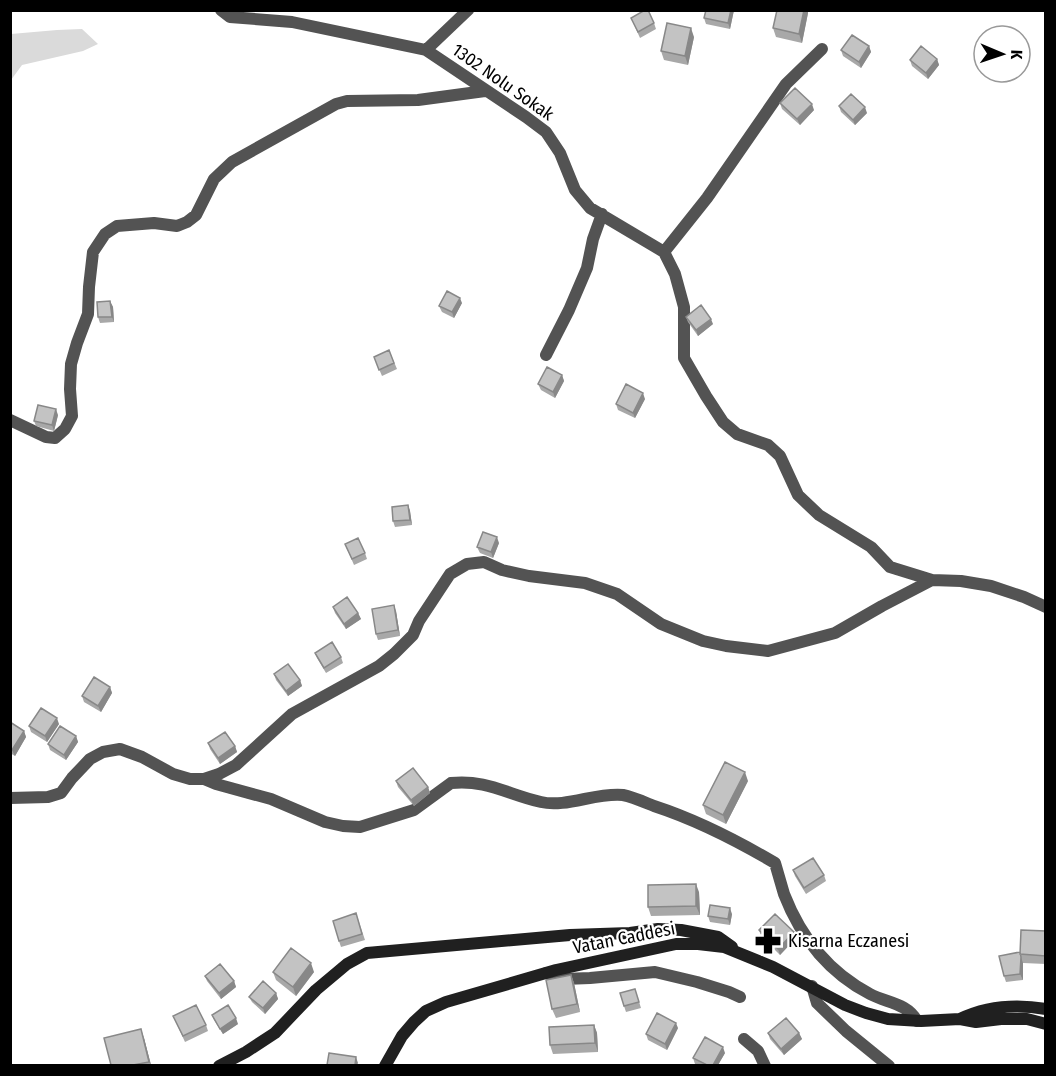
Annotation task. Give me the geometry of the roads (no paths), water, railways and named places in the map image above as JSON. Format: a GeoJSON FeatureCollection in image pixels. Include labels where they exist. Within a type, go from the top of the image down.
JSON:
{"type":"FeatureCollection","features":[{"type":"Feature","properties":{"kind":"street"},"geometry":{"type":"LineString","coordinates":[[221,10],[230,17],[292,22],[426,50],[468,10]]}},
{"type":"Feature","properties":{"kind":"street"},"geometry":{"type":"LineString","coordinates":[[822,49],[786,84],[707,198],[664,252],[675,274],[684,307],[684,358],[723,422],[737,434],[768,445],[780,456],[798,495],[819,515],[871,548],[890,567],[932,580],[961,580],[991,586],[1046,607]]}},
{"type":"Feature","properties":{"kind":"street","name":"1302 Nolu Sokak"},"geometry":{"type":"LineString","coordinates":[[426,50],[546,132],[560,153],[575,190],[590,208],[664,252]]}},
{"type":"Feature","properties":{"kind":"street"},"geometry":{"type":"LineString","coordinates":[[10,420],[46,437],[55,438],[65,429],[72,416],[71,364],[88,314],[93,252],[105,234],[117,226],[154,223],[177,226],[187,222],[196,216],[214,179],[232,162],[336,104],[348,100],[418,100],[485,91]]}},
{"type":"Feature","properties":{"kind":"street"},"geometry":{"type":"LineString","coordinates":[[546,355],[587,268],[593,239],[602,214]]}},
{"type":"Feature","properties":{"kind":"street"},"geometry":{"type":"LineString","coordinates":[[10,798],[61,793],[90,759],[103,752],[120,748],[173,774],[190,779],[204,779],[219,774],[236,765],[292,714],[379,666],[413,635],[419,621],[450,574],[467,564],[484,562],[502,570],[530,576],[585,583],[617,594],[661,624],[703,641],[768,651],[835,633],[932,580]]}},
{"type":"Feature","properties":{"kind":"street"},"geometry":{"type":"LineString","coordinates":[[204,779],[271,800],[325,822],[343,826],[360,826],[414,810],[451,783],[484,784],[543,803],[624,795],[701,823],[775,863],[784,894],[798,925],[821,957],[841,976],[872,995],[911,1011],[917,1021]]}},
{"type":"Feature","properties":{"kind":"street"},"geometry":{"type":"LineString","coordinates":[[219,1065],[246,1052],[275,1033],[316,990],[347,964],[368,952],[658,929],[681,930],[718,937],[742,954]]}},
{"type":"Feature","properties":{"kind":"street","name":"Vatan Caddesi"},"geometry":{"type":"LineString","coordinates":[[385,1065],[402,1036],[426,1011],[455,999],[546,973],[676,944],[724,947],[773,967],[845,1005],[888,1019],[917,1021],[960,1019],[976,1022],[1027,1019],[1046,1024]]}},
{"type":"Feature","properties":{"kind":"street"},"geometry":{"type":"LineString","coordinates":[[546,973],[564,979],[655,972],[698,982],[740,997]]}},
{"type":"Feature","properties":{"kind":"street"},"geometry":{"type":"LineString","coordinates":[[812,986],[817,1003],[846,1031],[889,1065]]}},
{"type":"Feature","properties":{"kind":"street","name":"Vatan Caddesi"},"geometry":{"type":"LineString","coordinates":[[960,1019],[975,1012],[1001,1007],[1020,1006],[1046,1009]]}},
{"type":"Feature","properties":{"kind":"street"},"geometry":{"type":"LineString","coordinates":[[744,1038],[758,1051],[765,1065]]}},
{"type":"Feature","properties":{"kind":"place","name":"Kisarna Eczanesi"},"geometry":{"type":"Point","coordinates":[768,941]}}]}
